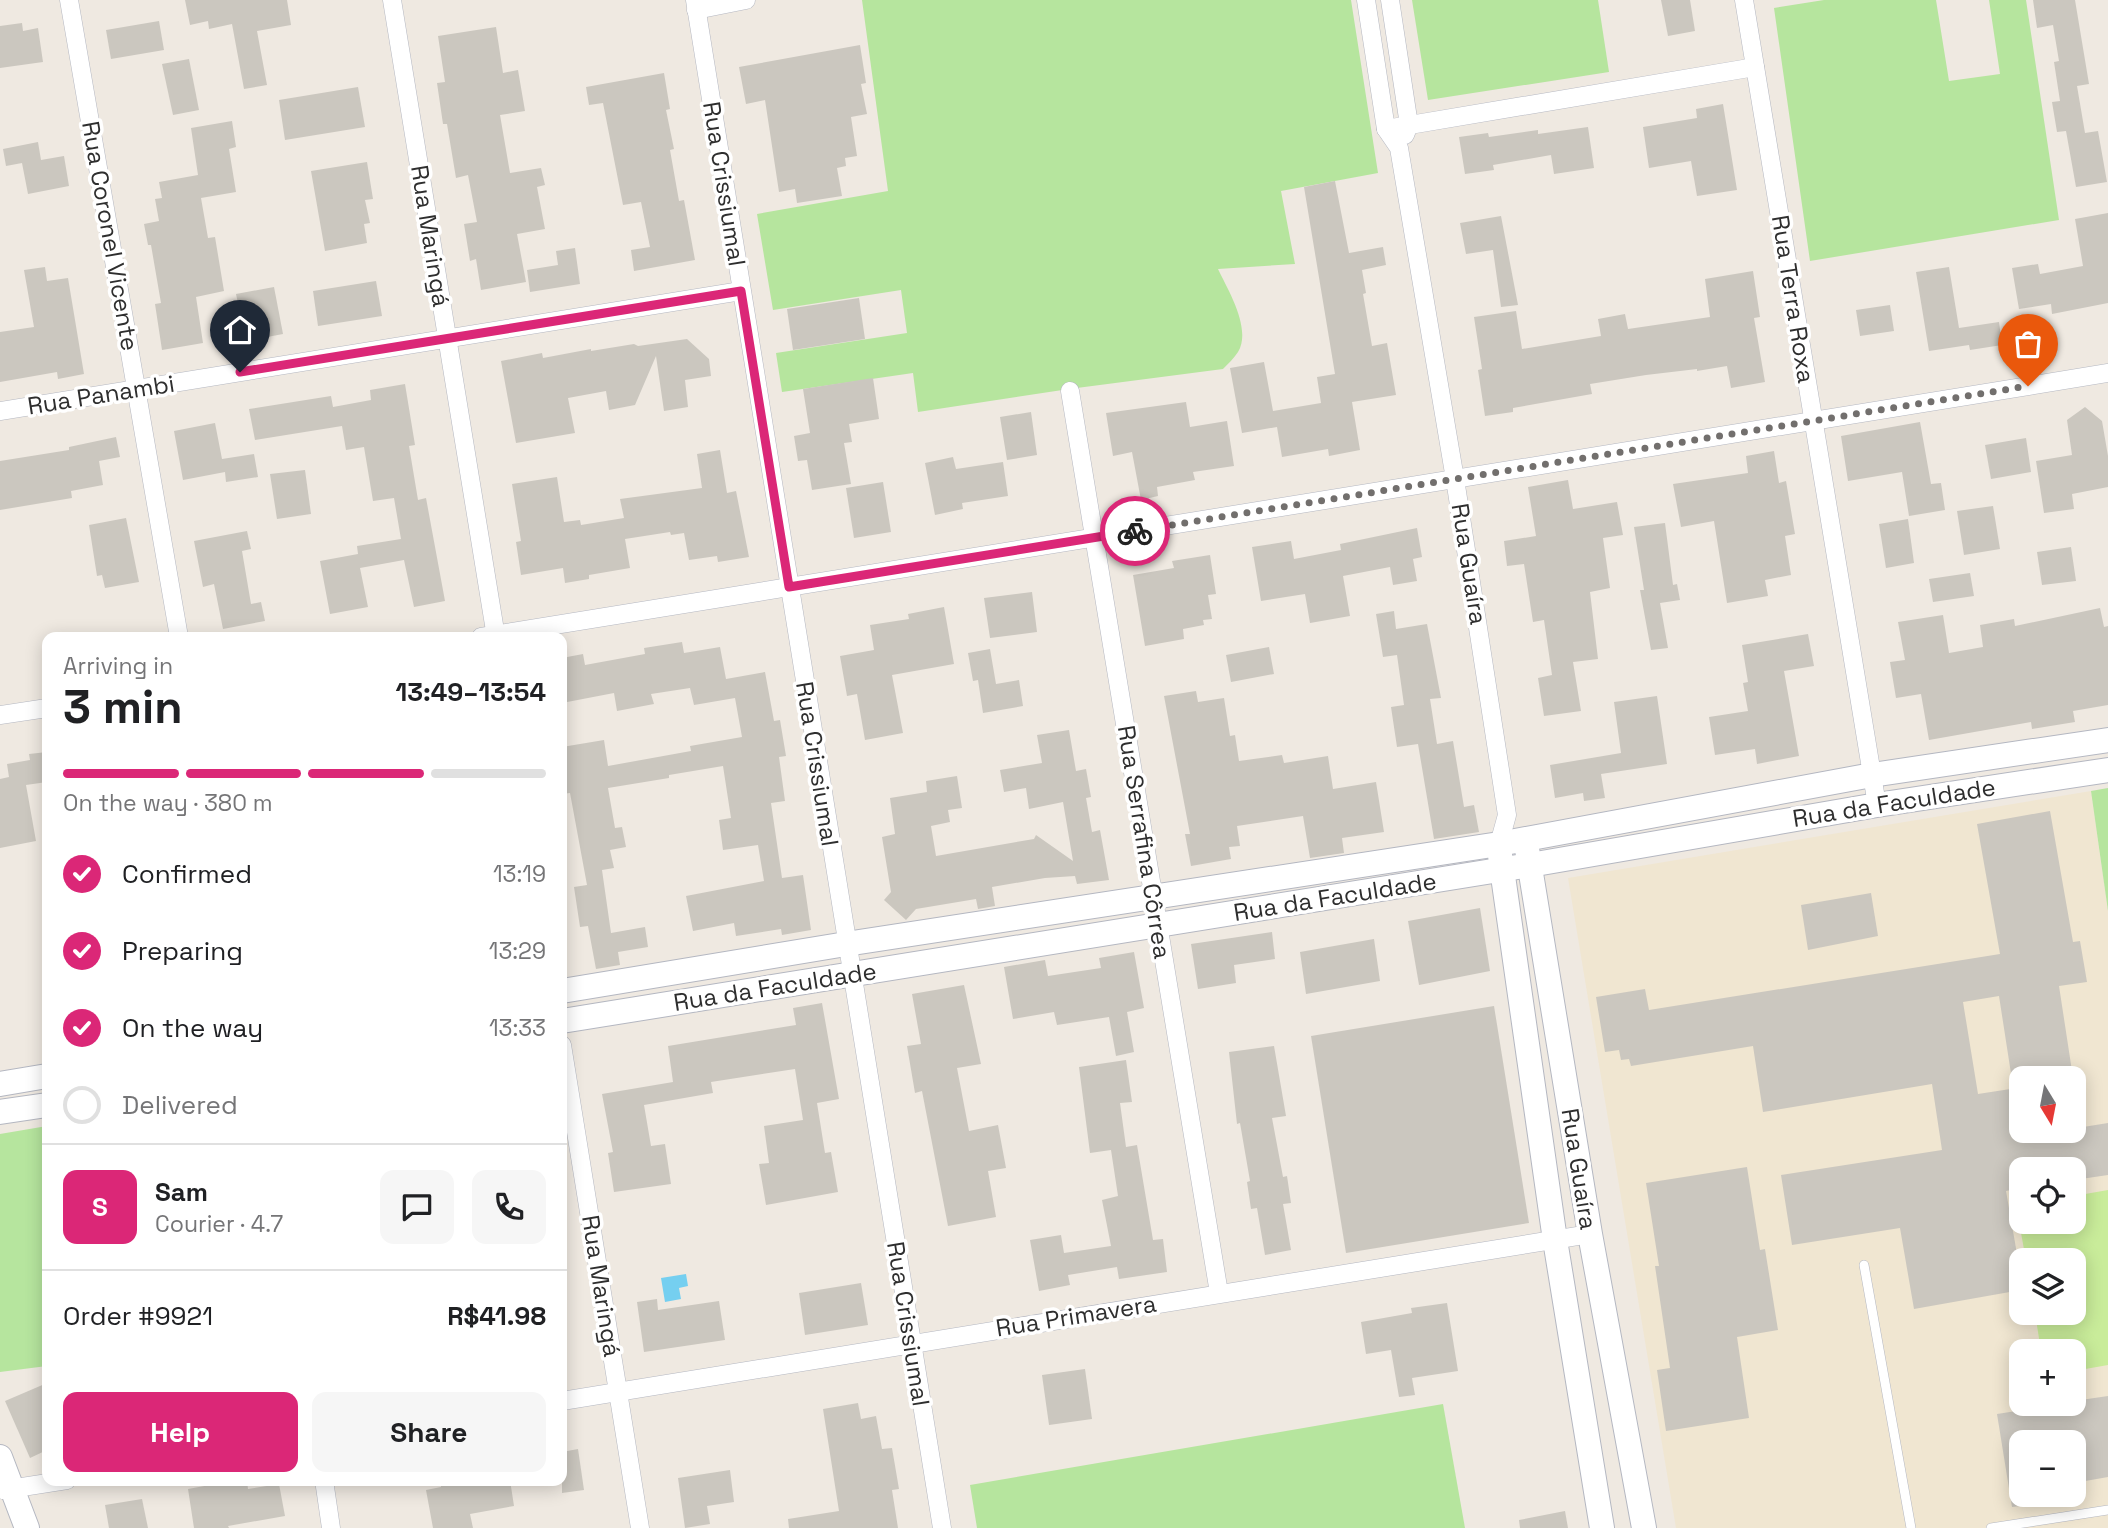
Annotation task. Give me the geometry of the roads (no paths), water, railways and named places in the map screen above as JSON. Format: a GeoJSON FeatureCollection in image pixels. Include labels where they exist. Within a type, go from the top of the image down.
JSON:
{"type":"FeatureCollection","features":[{"type":"Feature","properties":{"kind":"street","name":"Rua Coronel Vicente"},"geometry":{"type":"LineString","coordinates":[[69,0],[178,632]]}},
{"type":"Feature","properties":{"kind":"street","name":"Rua Maringá"},"geometry":{"type":"LineString","coordinates":[[392,0],[447,339],[490,632]]}},
{"type":"Feature","properties":{"kind":"street"},"geometry":{"type":"LineString","coordinates":[[696,5],[746,0]]}},
{"type":"Feature","properties":{"kind":"street"},"geometry":{"type":"LineString","coordinates":[[1366,0],[1385,129],[1755,67]]}},
{"type":"Feature","properties":{"kind":"street"},"geometry":{"type":"LineString","coordinates":[[1390,0],[1409,125],[1399,148]]}},
{"type":"Feature","properties":{"kind":"street","name":"Rua Terra Roxa"},"geometry":{"type":"LineString","coordinates":[[1744,0],[1877,804]]}},
{"type":"Feature","properties":{"kind":"street","name":"Rua Crissiumal"},"geometry":{"type":"LineString","coordinates":[[696,5],[942,1528]]}},
{"type":"Feature","properties":{"kind":"street","name":"Rua Guaíra"},"geometry":{"type":"LineString","coordinates":[[1385,129],[1399,148],[1455,479],[1507,815],[1499,844],[1502,870],[1555,1240],[1602,1528]]}},
{"type":"Feature","properties":{"kind":"street","name":"Rua Panambi"},"geometry":{"type":"LineString","coordinates":[[0,411],[741,291]]}},
{"type":"Feature","properties":{"kind":"street"},"geometry":{"type":"LineString","coordinates":[[515,632],[2108,373]]}},
{"type":"Feature","properties":{"kind":"street","name":"Rua Serrafina Côrrea"},"geometry":{"type":"LineString","coordinates":[[1070,391],[1219,1293]]}},
{"type":"Feature","properties":{"kind":"street"},"geometry":{"type":"LineString","coordinates":[[0,715],[42,709]]}},
{"type":"Feature","properties":{"kind":"street","name":"Rua da Faculdade"},"geometry":{"type":"LineString","coordinates":[[567,990],[846,944],[1499,844],[1872,775],[2108,740]]}},
{"type":"Feature","properties":{"kind":"street","name":"Rua da Faculdade"},"geometry":{"type":"LineString","coordinates":[[567,1020],[1502,870],[1877,804],[2108,770]]}},
{"type":"Feature","properties":{"kind":"street","name":"Rua Guaíra"},"geometry":{"type":"LineString","coordinates":[[1507,815],[1525,839],[1530,865],[1590,1234],[1644,1528]]}},
{"type":"Feature","properties":{"kind":"street","name":"Rua Maringá"},"geometry":{"type":"LineString","coordinates":[[567,1076],[640,1528]]}},
{"type":"Feature","properties":{"kind":"street"},"geometry":{"type":"LineString","coordinates":[[0,1084],[42,1077]]}},
{"type":"Feature","properties":{"kind":"street"},"geometry":{"type":"LineString","coordinates":[[0,1112],[42,1106]]}},
{"type":"Feature","properties":{"kind":"street","name":"Rua Primavera"},"geometry":{"type":"LineString","coordinates":[[567,1400],[1590,1234]]}},
{"type":"Feature","properties":{"kind":"street"},"geometry":{"type":"LineString","coordinates":[[0,1457],[6,1490],[27,1528]]}},
{"type":"Feature","properties":{"kind":"street"},"geometry":{"type":"LineString","coordinates":[[6,1490],[42,1484]]}},
{"type":"Feature","properties":{"kind":"street"},"geometry":{"type":"LineString","coordinates":[[325,1486],[331,1528]]}},
{"type":"Feature","properties":{"kind":"lane"},"geometry":{"type":"LineString","coordinates":[[1864,1265],[1912,1528]]}},
{"type":"Feature","properties":{"kind":"lane"},"geometry":{"type":"LineString","coordinates":[[1991,1528],[2108,1510]]}},
{"type":"Feature","properties":{"kind":"water"},"geometry":{"type":"Polygon","coordinates":[[[686,1274],[688,1286],[679,1288],[681,1299],[665,1302],[661,1278],[686,1274]]]}}]}
